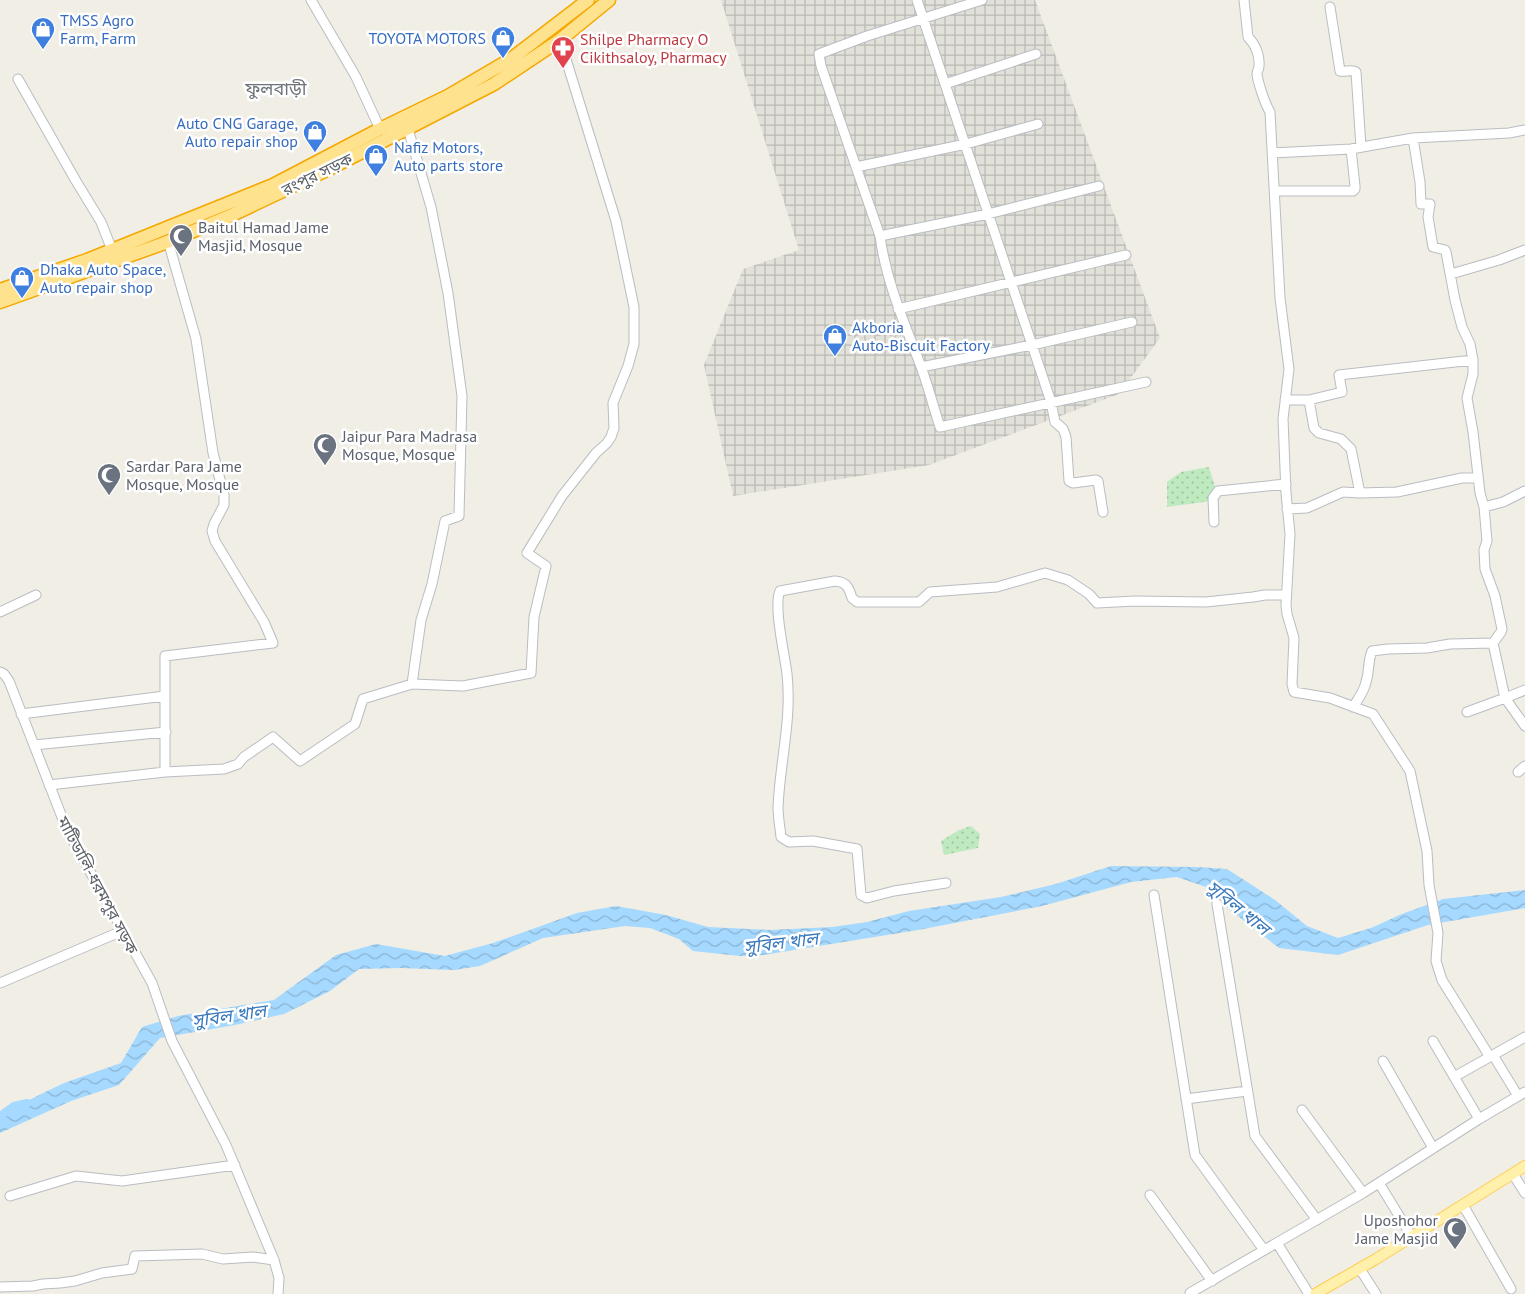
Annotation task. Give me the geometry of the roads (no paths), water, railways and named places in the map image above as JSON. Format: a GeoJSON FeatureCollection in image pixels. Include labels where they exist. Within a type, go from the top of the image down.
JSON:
{"type":"FeatureCollection","features":[{"type":"Feature","properties":{"kind":"highway","name":"রংপুর সড়ক"},"geometry":{"type":"LineString","coordinates":[[0,290],[112,250],[273,185],[380,128],[448,96],[511,59],[588,0]]}},
{"type":"Feature","properties":{"kind":"highway","name":"রংপুর সড়ক"},"geometry":{"type":"LineString","coordinates":[[0,302],[168,241],[232,214],[408,129],[494,84],[560,40],[609,0]]}},
{"type":"Feature","properties":{"kind":"main road"},"geometry":{"type":"LineString","coordinates":[[1315,1294],[1360,1269],[1525,1166]]}},
{"type":"Feature","properties":{"kind":"street"},"geometry":{"type":"LineString","coordinates":[[312,0],[356,77],[380,128]]}},
{"type":"Feature","properties":{"kind":"street"},"geometry":{"type":"LineString","coordinates":[[917,0],[1051,402],[1055,422],[1063,429],[1066,437],[1069,481],[1073,483],[1098,481],[1103,512]]}},
{"type":"Feature","properties":{"kind":"street"},"geometry":{"type":"LineString","coordinates":[[982,0],[867,36],[819,54],[821,66],[880,236],[882,256],[898,309],[921,367],[940,427],[1146,382]]}},
{"type":"Feature","properties":{"kind":"street"},"geometry":{"type":"LineString","coordinates":[[1190,1293],[1363,1193],[1479,1119],[1522,1094],[1492,1056],[1442,980],[1436,961],[1438,933],[1429,885],[1426,851],[1410,772],[1373,714],[1330,698],[1293,691],[1294,638],[1287,614],[1286,595],[1290,534],[1283,434],[1284,400],[1289,370],[1280,306],[1270,112],[1265,104],[1257,73],[1259,66],[1258,54],[1253,42],[1248,37],[1244,0]]}},
{"type":"Feature","properties":{"kind":"street"},"geometry":{"type":"LineString","coordinates":[[1330,7],[1340,71],[1354,70],[1356,72],[1360,147]]}},
{"type":"Feature","properties":{"kind":"street"},"geometry":{"type":"LineString","coordinates":[[49,784],[165,772],[224,769],[238,764],[244,757],[273,737],[300,761],[355,724],[363,699],[412,684],[463,686],[531,673],[534,617],[546,566],[527,554],[562,496],[611,437],[614,428],[613,403],[628,366],[634,344],[634,307],[616,221],[560,40]]}},
{"type":"Feature","properties":{"kind":"street"},"geometry":{"type":"LineString","coordinates":[[945,84],[1036,54]]}},
{"type":"Feature","properties":{"kind":"street"},"geometry":{"type":"LineString","coordinates":[[18,79],[101,222],[112,250]]}},
{"type":"Feature","properties":{"kind":"street"},"geometry":{"type":"LineString","coordinates":[[856,168],[966,144],[1038,124]]}},
{"type":"Feature","properties":{"kind":"street"},"geometry":{"type":"LineString","coordinates":[[408,129],[432,207],[448,293],[462,396],[459,516],[445,521],[432,584],[421,620],[412,684]]}},
{"type":"Feature","properties":{"kind":"street"},"geometry":{"type":"LineString","coordinates":[[1272,153],[1351,149],[1413,138],[1509,133],[1525,130]]}},
{"type":"Feature","properties":{"kind":"street"},"geometry":{"type":"LineString","coordinates":[[1413,138],[1422,204],[1430,204],[1428,217],[1433,247],[1445,250],[1462,327],[1470,344],[1473,374],[1467,398],[1480,493],[1484,507],[1487,541],[1484,550],[1485,569],[1495,596],[1502,628],[1493,643],[1506,698],[1525,726]]}},
{"type":"Feature","properties":{"kind":"street"},"geometry":{"type":"LineString","coordinates":[[1275,190],[1355,190],[1351,149]]}},
{"type":"Feature","properties":{"kind":"street"},"geometry":{"type":"LineString","coordinates":[[880,236],[988,214],[1099,186]]}},
{"type":"Feature","properties":{"kind":"street"},"geometry":{"type":"LineString","coordinates":[[165,772],[165,656],[273,643],[264,622],[215,541],[212,531],[224,505],[224,495],[213,453],[196,339],[168,241]]}},
{"type":"Feature","properties":{"kind":"street"},"geometry":{"type":"LineString","coordinates":[[1451,274],[1500,260],[1525,250]]}},
{"type":"Feature","properties":{"kind":"street"},"geometry":{"type":"LineString","coordinates":[[898,309],[1126,255]]}},
{"type":"Feature","properties":{"kind":"street"},"geometry":{"type":"LineString","coordinates":[[921,367],[1032,345],[1132,322]]}},
{"type":"Feature","properties":{"kind":"street"},"geometry":{"type":"LineString","coordinates":[[1284,400],[1309,400],[1342,392],[1339,375],[1473,360]]}},
{"type":"Feature","properties":{"kind":"street"},"geometry":{"type":"LineString","coordinates":[[1309,400],[1314,428],[1319,433],[1341,439],[1351,449],[1360,493]]}},
{"type":"Feature","properties":{"kind":"street"},"geometry":{"type":"LineString","coordinates":[[1287,509],[1307,508],[1343,492],[1397,492],[1462,478],[1478,478]]}},
{"type":"Feature","properties":{"kind":"street"},"geometry":{"type":"LineString","coordinates":[[1214,522],[1213,498],[1218,490],[1286,484]]}},
{"type":"Feature","properties":{"kind":"street"},"geometry":{"type":"LineString","coordinates":[[1484,507],[1504,502],[1525,491]]}},
{"type":"Feature","properties":{"kind":"street"},"geometry":{"type":"LineString","coordinates":[[946,883],[894,891],[867,898],[861,895],[857,849],[813,841],[789,842],[781,837],[778,808],[788,720],[787,674],[778,596],[780,591],[836,581],[842,582],[849,588],[852,598],[858,602],[919,602],[930,592],[997,587],[1044,573],[1068,580],[1089,594],[1097,603],[1144,601],[1206,602],[1253,598],[1265,594],[1286,595]]}},
{"type":"Feature","properties":{"kind":"street"},"geometry":{"type":"LineString","coordinates":[[0,612],[36,595]]}},
{"type":"Feature","properties":{"kind":"street"},"geometry":{"type":"LineString","coordinates":[[1354,708],[1367,681],[1368,661],[1372,651],[1427,648],[1450,644],[1493,643]]}},
{"type":"Feature","properties":{"kind":"street","name":"মাটিডালি-ধরমপুর সড়ক"},"geometry":{"type":"LineString","coordinates":[[0,672],[9,681],[67,830],[152,983],[172,1041],[235,1165]]}},
{"type":"Feature","properties":{"kind":"street"},"geometry":{"type":"LineString","coordinates":[[1467,712],[1525,690]]}},
{"type":"Feature","properties":{"kind":"street"},"geometry":{"type":"LineString","coordinates":[[21,714],[165,696]]}},
{"type":"Feature","properties":{"kind":"street"},"geometry":{"type":"LineString","coordinates":[[34,745],[166,732]]}},
{"type":"Feature","properties":{"kind":"street"},"geometry":{"type":"LineString","coordinates":[[1154,894],[1195,1155],[1264,1250]]}},
{"type":"Feature","properties":{"kind":"street"},"geometry":{"type":"LineString","coordinates":[[1216,904],[1255,1136],[1317,1220]]}},
{"type":"Feature","properties":{"kind":"street"},"geometry":{"type":"LineString","coordinates":[[0,983],[122,931]]}},
{"type":"Feature","properties":{"kind":"street"},"geometry":{"type":"LineString","coordinates":[[1454,1077],[1525,1037]]}},
{"type":"Feature","properties":{"kind":"street"},"geometry":{"type":"LineString","coordinates":[[1433,1041],[1479,1119]]}},
{"type":"Feature","properties":{"kind":"street"},"geometry":{"type":"LineString","coordinates":[[1383,1061],[1433,1148]]}},
{"type":"Feature","properties":{"kind":"street"},"geometry":{"type":"LineString","coordinates":[[1186,1098],[1247,1091]]}},
{"type":"Feature","properties":{"kind":"street"},"geometry":{"type":"LineString","coordinates":[[1302,1110],[1363,1193]]}},
{"type":"Feature","properties":{"kind":"street"},"geometry":{"type":"LineString","coordinates":[[10,1196],[76,1176],[122,1181],[235,1165],[274,1260],[279,1278],[278,1294]]}},
{"type":"Feature","properties":{"kind":"street"},"geometry":{"type":"LineString","coordinates":[[1514,1174],[1525,1193]]}},
{"type":"Feature","properties":{"kind":"street"},"geometry":{"type":"LineString","coordinates":[[1379,1183],[1412,1237]]}},
{"type":"Feature","properties":{"kind":"street"},"geometry":{"type":"LineString","coordinates":[[1150,1195],[1212,1281]]}},
{"type":"Feature","properties":{"kind":"street"},"geometry":{"type":"LineString","coordinates":[[1463,1205],[1511,1289]]}},
{"type":"Feature","properties":{"kind":"street"},"geometry":{"type":"LineString","coordinates":[[1277,1243],[1309,1294]]}},
{"type":"Feature","properties":{"kind":"street"},"geometry":{"type":"LineString","coordinates":[[0,1286],[33,1286],[60,1283],[75,1281],[102,1273],[132,1270],[135,1256],[202,1254],[223,1259],[254,1257],[274,1260]]}},
{"type":"Feature","properties":{"kind":"street"},"geometry":{"type":"LineString","coordinates":[[1360,1269],[1376,1294]]}},
{"type":"Feature","properties":{"kind":"water"},"geometry":{"type":"Polygon","coordinates":[[[1111,866],[1227,869],[1275,900],[1307,926],[1338,938],[1371,928],[1443,899],[1525,890],[1525,908],[1428,925],[1338,955],[1279,948],[1225,906],[1209,888],[1177,877],[1131,882],[1042,906],[918,930],[763,955],[740,956],[693,951],[679,939],[650,928],[625,926],[543,938],[480,966],[454,970],[359,969],[330,991],[284,1014],[160,1038],[119,1085],[71,1101],[0,1133],[0,1114],[64,1083],[121,1063],[142,1027],[178,1016],[274,1000],[336,955],[376,944],[445,956],[493,943],[577,913],[616,906],[666,915],[708,927],[770,930],[832,927],[867,922],[909,911],[1001,897],[1056,884],[1111,866]]]}},
{"type":"Feature","properties":{"kind":"waterway","name":"সুবিল খাল"},"geometry":{"type":"LineString","coordinates":[[0,1116],[14,1106],[27,1103]]}},
{"type":"Feature","properties":{"kind":"place","name":"TMSS Agro Farm, Farm"},"geometry":{"type":"Point","coordinates":[43,50]}},
{"type":"Feature","properties":{"kind":"place","name":"TOYOTA MOTORS"},"geometry":{"type":"Point","coordinates":[503,59]}},
{"type":"Feature","properties":{"kind":"place","name":"Shilpe Pharmacy O Cikithsaloy, Pharmacy"},"geometry":{"type":"Point","coordinates":[563,69]}},
{"type":"Feature","properties":{"kind":"place","name":"Auto CNG Garage, Auto repair shop"},"geometry":{"type":"Point","coordinates":[315,153]}},
{"type":"Feature","properties":{"kind":"place","name":"Nafiz Motors, Auto parts store"},"geometry":{"type":"Point","coordinates":[376,177]}},
{"type":"Feature","properties":{"kind":"place","name":"Baitul Hamad Jame Masjid, Mosque"},"geometry":{"type":"Point","coordinates":[181,257]}},
{"type":"Feature","properties":{"kind":"place","name":"Dhaka Auto Space, Auto repair shop"},"geometry":{"type":"Point","coordinates":[22,299]}},
{"type":"Feature","properties":{"kind":"place","name":"Akboria Auto-Biscuit Factory"},"geometry":{"type":"Point","coordinates":[835,357]}},
{"type":"Feature","properties":{"kind":"place","name":"Jaipur Para Madrasa Mosque, Mosque"},"geometry":{"type":"Point","coordinates":[325,466]}},
{"type":"Feature","properties":{"kind":"place","name":"Sardar Para Jame Mosque, Mosque"},"geometry":{"type":"Point","coordinates":[109,496]}},
{"type":"Feature","properties":{"kind":"place","name":"Uposhohor Jame Masjid"},"geometry":{"type":"Point","coordinates":[1455,1250]}},
{"type":"Feature","properties":{"kind":"district","name":"ফুলবাড়ী"},"geometry":{"type":"Point","coordinates":[276,89]}}]}
